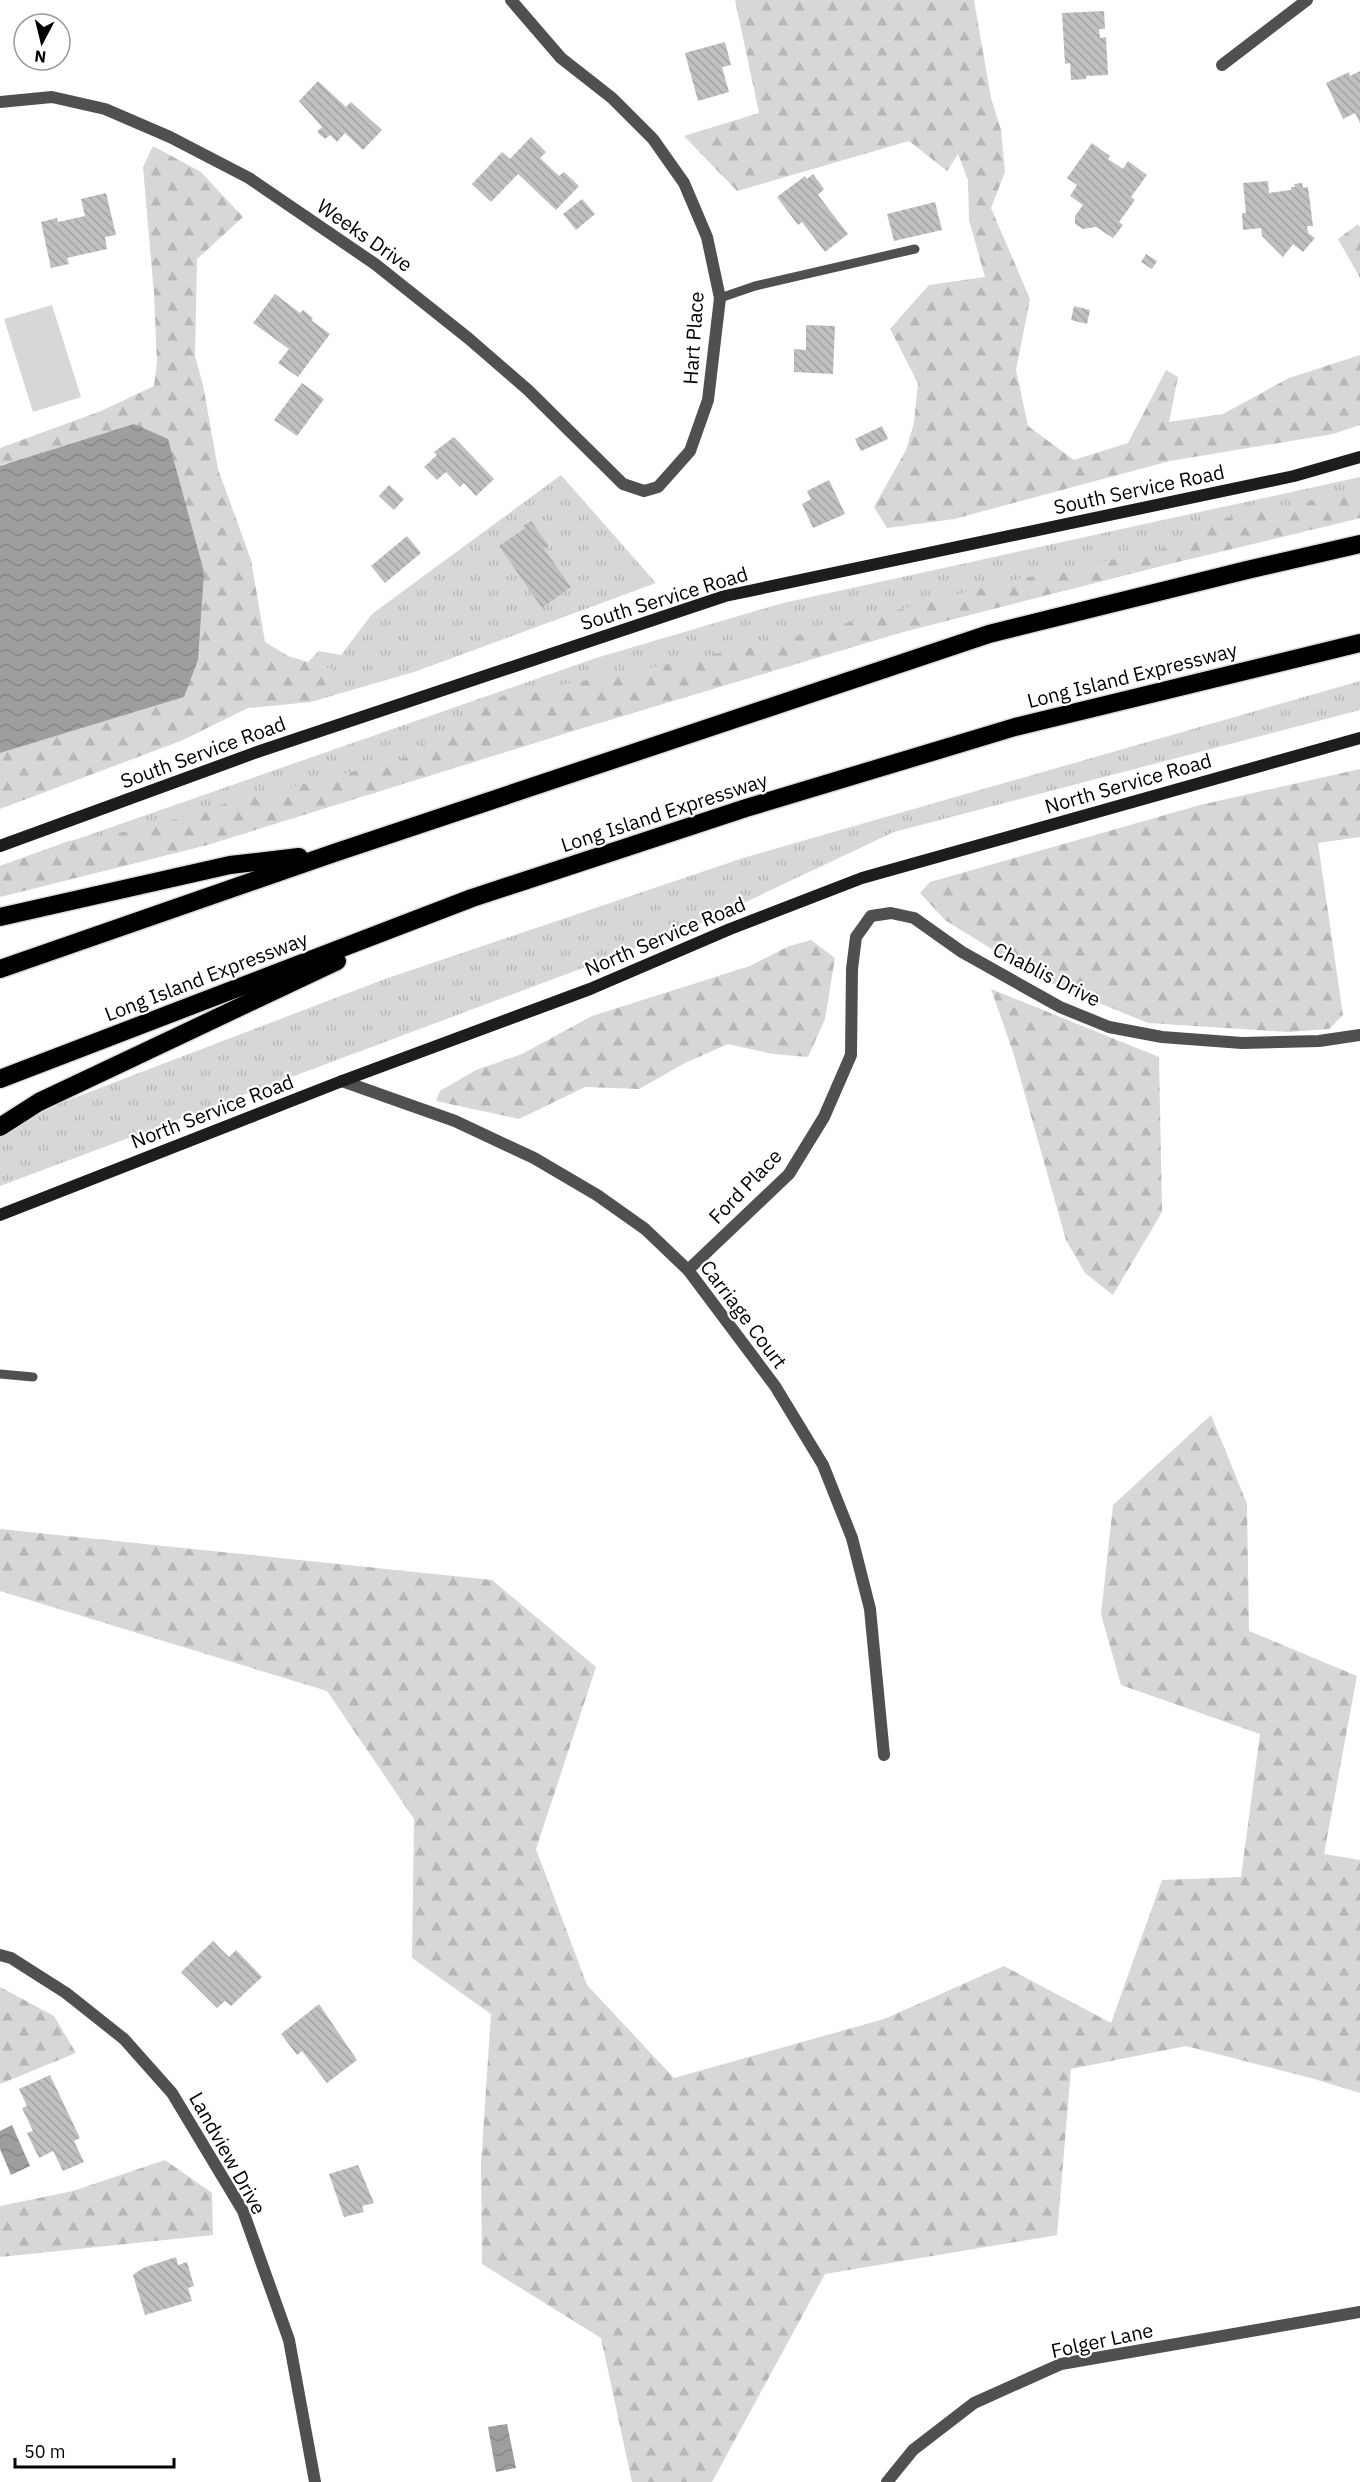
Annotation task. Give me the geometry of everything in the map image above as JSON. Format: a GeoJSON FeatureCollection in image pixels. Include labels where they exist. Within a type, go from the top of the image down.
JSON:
{"type":"FeatureCollection","features":[{"type":"Feature","properties":{"kind":"highway"},"geometry":{"type":"LineString","coordinates":[[0,969],[334,853],[989,634],[1360,544]]}},
{"type":"Feature","properties":{"kind":"highway","name":"Long Island Expressway"},"geometry":{"type":"LineString","coordinates":[[0,1080],[472,898],[746,808],[1015,727],[1360,643]]}},
{"type":"Feature","properties":{"kind":"highway"},"geometry":{"type":"LineString","coordinates":[[0,917],[230,865],[334,853]]}},
{"type":"Feature","properties":{"kind":"highway"},"geometry":{"type":"LineString","coordinates":[[0,1127],[39,1102],[472,898]]}},
{"type":"Feature","properties":{"kind":"main road","name":"South Service Road"},"geometry":{"type":"LineString","coordinates":[[0,846],[260,751],[725,596],[1294,476],[1360,457]]}},
{"type":"Feature","properties":{"kind":"main road","name":"North Service Road"},"geometry":{"type":"LineString","coordinates":[[0,1215],[342,1080],[590,989],[730,929],[862,878],[1360,738]]}},
{"type":"Feature","properties":{"kind":"street","name":"Hart Place"},"geometry":{"type":"LineString","coordinates":[[511,0],[561,58],[612,98],[652,139],[684,183],[707,237],[720,298],[708,400],[690,451],[658,487]]}},
{"type":"Feature","properties":{"kind":"street"},"geometry":{"type":"LineString","coordinates":[[1222,65],[1307,0]]}},
{"type":"Feature","properties":{"kind":"street","name":"Weeks Drive"},"geometry":{"type":"LineString","coordinates":[[0,102],[52,97],[105,109],[170,137],[249,178],[375,264],[468,338],[528,390],[623,484],[644,491],[658,487]]}},
{"type":"Feature","properties":{"kind":"street","name":"Chablis Drive"},"geometry":{"type":"LineString","coordinates":[[872,916],[891,913],[914,918],[962,952],[1060,1007],[1109,1027],[1162,1037],[1242,1043],[1319,1041],[1360,1035]]}},
{"type":"Feature","properties":{"kind":"street","name":"Ford Place"},"geometry":{"type":"LineString","coordinates":[[688,1270],[789,1174],[824,1117],[850,1055],[852,969],[856,937],[872,916]]}},
{"type":"Feature","properties":{"kind":"street","name":"Carriage Court"},"geometry":{"type":"LineString","coordinates":[[342,1080],[455,1122],[534,1158],[597,1195],[645,1229],[688,1270],[775,1386],[823,1465],[852,1538],[870,1609],[884,1755]]}},
{"type":"Feature","properties":{"kind":"street","name":"Landview Drive"},"geometry":{"type":"LineString","coordinates":[[0,1955],[10,1958],[66,1993],[124,2039],[172,2093],[237,2201],[289,2340],[315,2482]]}},
{"type":"Feature","properties":{"kind":"street","name":"Folger Lane"},"geometry":{"type":"LineString","coordinates":[[887,2482],[914,2450],[974,2403],[1061,2364],[1360,2312]]}},
{"type":"Feature","properties":{"kind":"lane"},"geometry":{"type":"LineString","coordinates":[[720,298],[755,286],[915,249]]}},
{"type":"Feature","properties":{"kind":"lane"},"geometry":{"type":"LineString","coordinates":[[0,1374],[33,1377]]}},
{"type":"Feature","properties":{"kind":"green space"},"geometry":{"type":"Polygon","coordinates":[[[735,0],[974,0],[991,98],[1001,130],[1005,172],[991,208],[1030,299],[1016,370],[1028,426],[1074,460],[1128,443],[1166,370],[1178,377],[1169,422],[1223,414],[1289,378],[1360,355],[1360,425],[1333,434],[1170,461],[954,519],[887,528],[874,507],[906,450],[914,423],[918,383],[890,329],[929,285],[985,277],[969,220],[968,180],[958,154],[947,171],[909,141],[737,191],[684,136],[759,113],[735,0]]]}},
{"type":"Feature","properties":{"kind":"green space"},"geometry":{"type":"Polygon","coordinates":[[[153,146],[201,172],[243,217],[197,259],[195,356],[203,385],[218,469],[251,560],[265,642],[288,656],[337,671],[311,702],[248,708],[183,740],[0,809],[0,753],[184,697],[6,463],[0,466],[0,448],[101,411],[154,386],[157,362],[154,294],[143,167],[153,146]]]}},
{"type":"Feature","properties":{"kind":"green space"},"geometry":{"type":"Polygon","coordinates":[[[1358,224],[1360,227],[1360,278],[1338,239],[1358,224]]]}},
{"type":"Feature","properties":{"kind":"green space"},"geometry":{"type":"Polygon","coordinates":[[[52,305],[81,397],[33,412],[4,319],[52,305]]]}},
{"type":"Feature","properties":{"kind":"green space"},"geometry":{"type":"Polygon","coordinates":[[[561,475],[656,583],[417,671],[311,702],[336,671],[308,662],[319,651],[341,655],[372,614],[561,475]]]}},
{"type":"Feature","properties":{"kind":"green space"},"geometry":{"type":"Polygon","coordinates":[[[1360,477],[1360,518],[899,633],[576,730],[207,845],[0,897],[0,866],[596,658],[783,603],[1360,477]]]}},
{"type":"Feature","properties":{"kind":"green space"},"geometry":{"type":"Polygon","coordinates":[[[1360,490],[1360,518],[899,633],[576,730],[207,845],[3,896],[0,894],[0,866],[69,841],[147,828],[227,803],[403,759],[439,733],[504,695],[622,674],[797,636],[1001,583],[1178,546],[1214,521],[1360,490]]]}},
{"type":"Feature","properties":{"kind":"green space"},"geometry":{"type":"Polygon","coordinates":[[[1360,681],[1360,710],[894,832],[695,926],[0,1186],[0,1138],[50,1107],[385,979],[743,858],[1360,681]]]}},
{"type":"Feature","properties":{"kind":"green space"},"geometry":{"type":"Polygon","coordinates":[[[1360,769],[1360,837],[1318,843],[1343,1015],[1329,1029],[1288,1032],[1148,1023],[1038,978],[945,920],[920,893],[930,882],[1200,805],[1360,769]]]}},
{"type":"Feature","properties":{"kind":"green space"},"geometry":{"type":"Polygon","coordinates":[[[811,940],[835,958],[825,1019],[808,1057],[773,1054],[728,1044],[687,1062],[639,1089],[585,1087],[519,1119],[436,1101],[440,1091],[476,1070],[522,1054],[592,1016],[750,966],[789,946],[811,940]]]}},
{"type":"Feature","properties":{"kind":"green space"},"geometry":{"type":"Polygon","coordinates":[[[991,989],[1159,1057],[1162,1212],[1113,1295],[1085,1273],[1066,1240],[1013,1052],[991,989]]]}},
{"type":"Feature","properties":{"kind":"green space"},"geometry":{"type":"Polygon","coordinates":[[[1211,1415],[1247,1504],[1249,1631],[1357,1676],[1324,1854],[1360,1860],[1360,2093],[1186,2046],[1071,2069],[1057,2235],[825,2274],[712,2482],[632,2482],[601,2338],[482,2264],[481,2164],[491,2014],[412,1958],[414,1819],[327,1691],[0,1591],[0,1529],[492,1580],[596,1667],[536,1849],[587,1985],[674,2078],[884,2019],[1004,1966],[1111,2023],[1162,1880],[1241,1877],[1260,1734],[1121,1685],[1101,1614],[1113,1505],[1211,1415]]]}},
{"type":"Feature","properties":{"kind":"green space"},"geometry":{"type":"Polygon","coordinates":[[[0,1987],[54,2016],[76,2053],[0,2084],[0,1987]]]}},
{"type":"Feature","properties":{"kind":"green space"},"geometry":{"type":"Polygon","coordinates":[[[165,2160],[212,2193],[213,2235],[0,2257],[0,2206],[73,2191],[165,2160]]]}},
{"type":"Feature","properties":{"kind":"water"},"geometry":{"type":"Polygon","coordinates":[[[134,424],[168,439],[204,572],[198,660],[184,697],[0,753],[0,466],[134,424]]]}},
{"type":"Feature","properties":{"kind":"water"},"geometry":{"type":"Polygon","coordinates":[[[12,2125],[30,2166],[11,2175],[0,2149],[0,2131],[12,2125]]]}},
{"type":"Feature","properties":{"kind":"water"},"geometry":{"type":"Polygon","coordinates":[[[507,2424],[516,2468],[496,2472],[488,2427],[507,2424]]]}},
{"type":"Feature","properties":{"kind":"building"},"geometry":{"type":"Polygon","coordinates":[[[1104,11],[1105,29],[1099,29],[1100,38],[1106,37],[1108,75],[1086,76],[1086,79],[1071,80],[1070,63],[1065,64],[1062,13],[1104,11]]]}},
{"type":"Feature","properties":{"kind":"building"},"geometry":{"type":"Polygon","coordinates":[[[725,42],[731,65],[722,67],[729,92],[698,101],[685,53],[725,42]]]}},
{"type":"Feature","properties":{"kind":"building"},"geometry":{"type":"Polygon","coordinates":[[[1360,71],[1360,123],[1355,113],[1343,119],[1326,83],[1349,72],[1350,76],[1360,71]]]}},
{"type":"Feature","properties":{"kind":"building"},"geometry":{"type":"Polygon","coordinates":[[[318,81],[346,107],[351,102],[382,130],[363,150],[345,133],[337,142],[330,135],[325,139],[317,132],[322,127],[299,101],[318,81]]]}},
{"type":"Feature","properties":{"kind":"building"},"geometry":{"type":"Polygon","coordinates":[[[531,137],[546,152],[540,158],[559,176],[564,172],[579,186],[556,210],[518,174],[491,202],[472,184],[502,152],[510,159],[531,137]]]}},
{"type":"Feature","properties":{"kind":"building"},"geometry":{"type":"Polygon","coordinates":[[[1092,143],[1110,156],[1108,159],[1123,169],[1128,161],[1147,175],[1131,197],[1135,200],[1119,222],[1123,225],[1113,238],[1096,227],[1083,229],[1075,224],[1075,216],[1083,205],[1070,196],[1077,185],[1067,178],[1092,143]]]}},
{"type":"Feature","properties":{"kind":"building"},"geometry":{"type":"Polygon","coordinates":[[[813,174],[824,189],[818,195],[848,234],[825,252],[802,222],[798,225],[777,197],[805,176],[807,179],[813,174]]]}},
{"type":"Feature","properties":{"kind":"building"},"geometry":{"type":"Polygon","coordinates":[[[1268,181],[1269,193],[1291,190],[1291,187],[1295,187],[1294,184],[1302,183],[1303,188],[1308,187],[1313,226],[1307,226],[1308,233],[1315,238],[1303,252],[1293,244],[1283,257],[1262,236],[1261,228],[1243,230],[1242,213],[1246,213],[1243,183],[1268,181]]]}},
{"type":"Feature","properties":{"kind":"building"},"geometry":{"type":"Polygon","coordinates":[[[106,193],[116,235],[105,237],[107,249],[67,258],[69,264],[51,268],[41,222],[57,218],[58,222],[85,216],[81,199],[106,193]]]}},
{"type":"Feature","properties":{"kind":"building"},"geometry":{"type":"Polygon","coordinates":[[[582,199],[595,214],[576,230],[563,214],[582,199]]]}},
{"type":"Feature","properties":{"kind":"building"},"geometry":{"type":"Polygon","coordinates":[[[935,202],[942,230],[894,241],[887,214],[935,202]]]}},
{"type":"Feature","properties":{"kind":"building"},"geometry":{"type":"Polygon","coordinates":[[[1146,254],[1157,261],[1152,269],[1141,262],[1146,254]]]}},
{"type":"Feature","properties":{"kind":"building"},"geometry":{"type":"Polygon","coordinates":[[[275,294],[300,313],[303,310],[313,318],[311,320],[330,334],[298,377],[278,363],[289,349],[253,323],[275,294]]]}},
{"type":"Feature","properties":{"kind":"building"},"geometry":{"type":"Polygon","coordinates":[[[1074,306],[1090,310],[1087,324],[1071,320],[1074,306]]]}},
{"type":"Feature","properties":{"kind":"building"},"geometry":{"type":"Polygon","coordinates":[[[806,325],[835,326],[833,374],[794,372],[794,349],[806,350],[806,325]]]}},
{"type":"Feature","properties":{"kind":"building"},"geometry":{"type":"Polygon","coordinates":[[[302,383],[324,399],[297,436],[274,420],[302,383]]]}},
{"type":"Feature","properties":{"kind":"building"},"geometry":{"type":"Polygon","coordinates":[[[882,426],[888,439],[861,451],[855,439],[882,426]]]}},
{"type":"Feature","properties":{"kind":"building"},"geometry":{"type":"Polygon","coordinates":[[[454,437],[494,479],[476,496],[464,483],[460,487],[446,472],[437,480],[424,467],[437,455],[434,452],[454,437]]]}},
{"type":"Feature","properties":{"kind":"building"},"geometry":{"type":"Polygon","coordinates":[[[829,480],[845,514],[813,528],[802,504],[811,499],[807,491],[829,480]]]}},
{"type":"Feature","properties":{"kind":"building"},"geometry":{"type":"Polygon","coordinates":[[[389,485],[404,499],[394,510],[379,496],[389,485]]]}},
{"type":"Feature","properties":{"kind":"building"},"geometry":{"type":"Polygon","coordinates":[[[531,521],[549,546],[544,549],[571,587],[542,608],[499,546],[525,528],[523,526],[531,521]]]}},
{"type":"Feature","properties":{"kind":"building"},"geometry":{"type":"Polygon","coordinates":[[[407,536],[421,553],[385,583],[371,566],[407,536]]]}},
{"type":"Feature","properties":{"kind":"building"},"geometry":{"type":"Polygon","coordinates":[[[213,1941],[229,1957],[236,1950],[262,1977],[231,2006],[225,2001],[217,2008],[181,1972],[213,1941]]]}},
{"type":"Feature","properties":{"kind":"building"},"geometry":{"type":"Polygon","coordinates":[[[319,2004],[357,2060],[327,2083],[302,2051],[297,2055],[281,2034],[319,2004]]]}},
{"type":"Feature","properties":{"kind":"building"},"geometry":{"type":"Polygon","coordinates":[[[50,2075],[80,2138],[74,2141],[84,2162],[63,2171],[53,2151],[39,2158],[27,2133],[33,2131],[22,2108],[27,2106],[19,2089],[50,2075]]]}},
{"type":"Feature","properties":{"kind":"building"},"geometry":{"type":"Polygon","coordinates":[[[358,2165],[374,2203],[362,2206],[364,2212],[344,2217],[329,2174],[358,2165]]]}},
{"type":"Feature","properties":{"kind":"building"},"geometry":{"type":"Polygon","coordinates":[[[176,2257],[178,2265],[187,2262],[194,2286],[188,2288],[192,2301],[145,2315],[133,2275],[143,2268],[176,2257]]]}}]}
